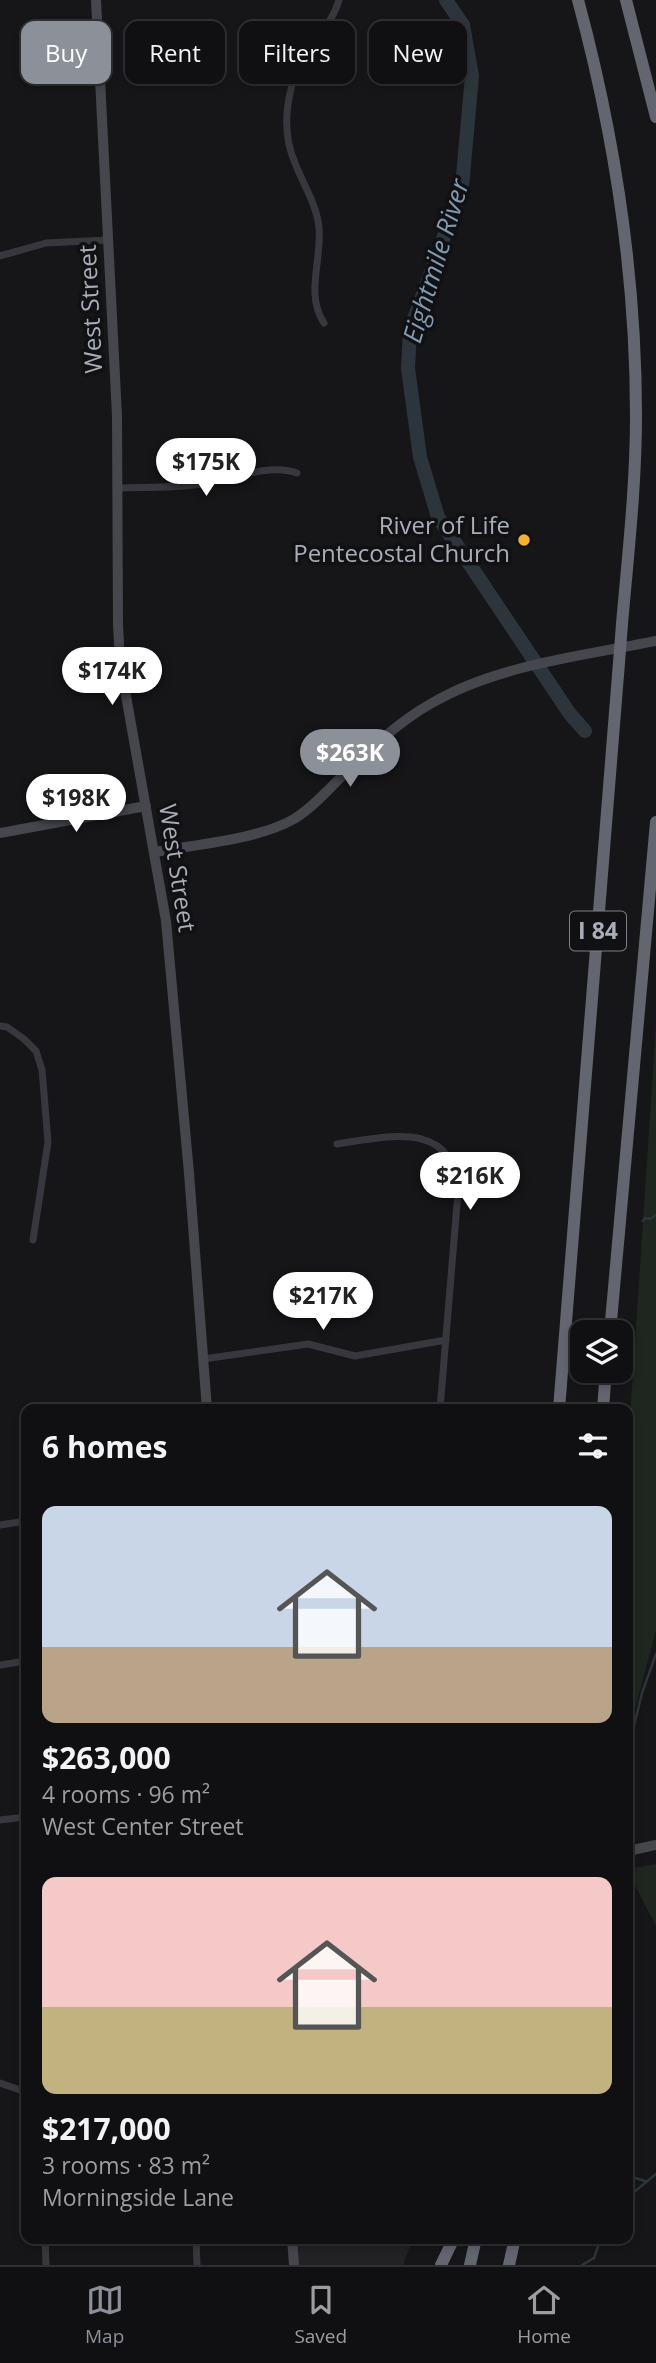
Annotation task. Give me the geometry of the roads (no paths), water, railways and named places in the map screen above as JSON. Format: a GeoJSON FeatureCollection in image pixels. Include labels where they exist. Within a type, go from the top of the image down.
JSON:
{"type":"FeatureCollection","features":[{"type":"Feature","properties":{"kind":"highway","name":"I 84"},"geometry":{"type":"LineString","coordinates":[[559,1404],[635,459],[636,374],[632,289],[622,204],[609,129],[578,0]]}},
{"type":"Feature","properties":{"kind":"highway"},"geometry":{"type":"LineString","coordinates":[[626,0],[656,117]]}},
{"type":"Feature","properties":{"kind":"highway","name":"I 84"},"geometry":{"type":"LineString","coordinates":[[611,1320],[656,822]]}},
{"type":"Feature","properties":{"kind":"highway"},"geometry":{"type":"LineString","coordinates":[[603,1404],[605,1383]]}},
{"type":"Feature","properties":{"kind":"highway"},"geometry":{"type":"LineString","coordinates":[[441,2265],[451,2244]]}},
{"type":"Feature","properties":{"kind":"highway"},"geometry":{"type":"LineString","coordinates":[[470,2265],[475,2244]]}},
{"type":"Feature","properties":{"kind":"highway"},"geometry":{"type":"LineString","coordinates":[[509,2265],[514,2244]]}},
{"type":"Feature","properties":{"kind":"main road","name":"West Street"},"geometry":{"type":"LineString","coordinates":[[96,0],[117,416],[120,662],[166,921],[207,1404]]}},
{"type":"Feature","properties":{"kind":"main road"},"geometry":{"type":"LineString","coordinates":[[155,852],[254,834],[295,818],[410,716],[455,690],[527,667],[656,641]]}},
{"type":"Feature","properties":{"kind":"main road"},"geometry":{"type":"LineString","coordinates":[[0,833],[146,806]]}},
{"type":"Feature","properties":{"kind":"main road"},"geometry":{"type":"LineString","coordinates":[[633,1850],[656,1846]]}},
{"type":"Feature","properties":{"kind":"main road"},"geometry":{"type":"LineString","coordinates":[[292,2244],[294,2265]]}},
{"type":"Feature","properties":{"kind":"street"},"geometry":{"type":"LineString","coordinates":[[324,323],[318,314],[315,301],[320,228],[314,206],[293,160],[286,113],[301,60],[325,30],[339,0]]}},
{"type":"Feature","properties":{"kind":"street"},"geometry":{"type":"LineString","coordinates":[[0,256],[46,243],[108,240]]}},
{"type":"Feature","properties":{"kind":"street"},"geometry":{"type":"LineString","coordinates":[[117,488],[193,486],[271,470],[286,469],[297,473]]}},
{"type":"Feature","properties":{"kind":"street"},"geometry":{"type":"LineString","coordinates":[[0,1026],[7,1027],[36,1051],[42,1070],[48,1142],[33,1240]]}},
{"type":"Feature","properties":{"kind":"street"},"geometry":{"type":"LineString","coordinates":[[337,1144],[397,1135],[412,1136],[438,1148],[453,1167],[458,1192],[440,1404]]}},
{"type":"Feature","properties":{"kind":"street"},"geometry":{"type":"LineString","coordinates":[[203,1359],[309,1344],[355,1356],[446,1340]]}},
{"type":"Feature","properties":{"kind":"street"},"geometry":{"type":"LineString","coordinates":[[0,1525],[21,1522]]}},
{"type":"Feature","properties":{"kind":"street"},"geometry":{"type":"LineString","coordinates":[[0,1665],[21,1662]]}},
{"type":"Feature","properties":{"kind":"street"},"geometry":{"type":"LineString","coordinates":[[0,1820],[21,1818]]}},
{"type":"Feature","properties":{"kind":"street"},"geometry":{"type":"LineString","coordinates":[[0,2083],[21,2090]]}},
{"type":"Feature","properties":{"kind":"street"},"geometry":{"type":"LineString","coordinates":[[46,2244],[46,2265]]}},
{"type":"Feature","properties":{"kind":"street"},"geometry":{"type":"LineString","coordinates":[[196,2244],[197,2265]]}},
{"type":"Feature","properties":{"kind":"waterway","name":"Eightmile River"},"geometry":{"type":"LineString","coordinates":[[446,0],[463,25],[472,76],[462,187],[410,330],[408,368],[420,457],[438,517],[570,714],[585,731]]}},
{"type":"Feature","properties":{"kind":"waterway"},"geometry":{"type":"LineString","coordinates":[[643,1221],[656,1215]]}},
{"type":"Feature","properties":{"kind":"waterway"},"geometry":{"type":"LineString","coordinates":[[633,1734],[642,1693],[656,1654]]}},
{"type":"Feature","properties":{"kind":"waterway"},"geometry":{"type":"LineString","coordinates":[[633,2193],[656,2174]]}},
{"type":"Feature","properties":{"kind":"waterway"},"geometry":{"type":"LineString","coordinates":[[633,2177],[645,2181]]}},
{"type":"Feature","properties":{"kind":"waterway"},"geometry":{"type":"LineString","coordinates":[[582,2265],[594,2258],[599,2244]]}},
{"type":"Feature","properties":{"kind":"place","name":"River of Life Pentecostal Church"},"geometry":{"type":"Point","coordinates":[524,540]}}]}
